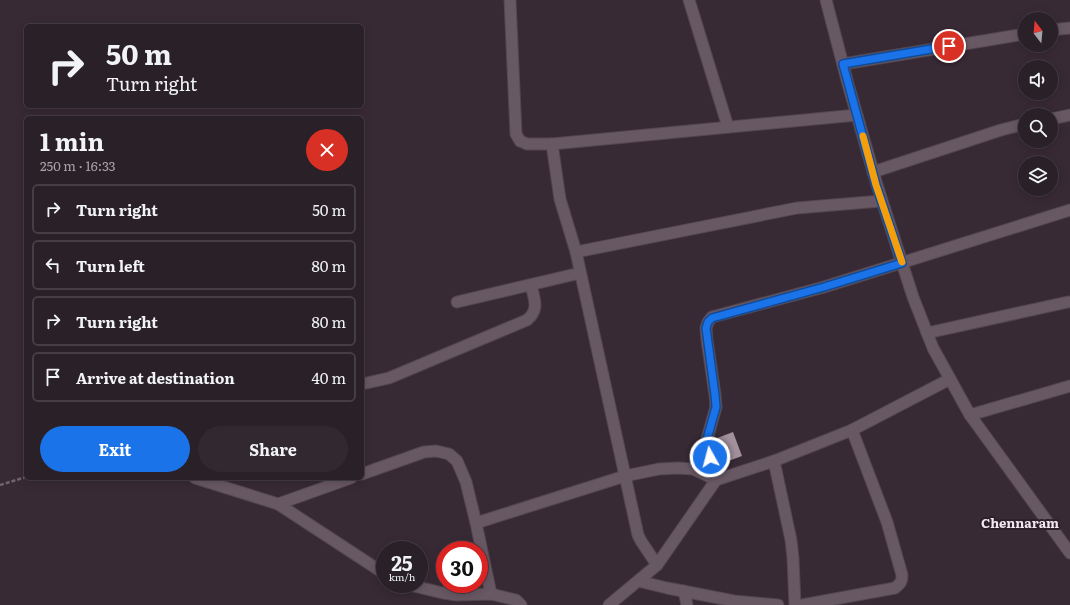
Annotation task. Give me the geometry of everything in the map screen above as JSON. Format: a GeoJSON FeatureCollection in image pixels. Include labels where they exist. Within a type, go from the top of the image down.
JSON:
{"type":"FeatureCollection","features":[{"type":"Feature","properties":{"kind":"street"},"geometry":{"type":"LineString","coordinates":[[510,0],[516,134],[520,141],[527,144],[552,144],[857,115]]}},
{"type":"Feature","properties":{"kind":"street"},"geometry":{"type":"LineString","coordinates":[[689,0],[728,127]]}},
{"type":"Feature","properties":{"kind":"street"},"geometry":{"type":"LineString","coordinates":[[826,0],[873,172],[913,297],[933,348],[970,415],[1070,553]]}},
{"type":"Feature","properties":{"kind":"street"},"geometry":{"type":"LineString","coordinates":[[1058,29],[1070,28]]}},
{"type":"Feature","properties":{"kind":"street"},"geometry":{"type":"LineString","coordinates":[[843,64],[1018,35]]}},
{"type":"Feature","properties":{"kind":"street"},"geometry":{"type":"LineString","coordinates":[[1058,118],[1070,115]]}},
{"type":"Feature","properties":{"kind":"street"},"geometry":{"type":"LineString","coordinates":[[873,172],[1018,126]]}},
{"type":"Feature","properties":{"kind":"street"},"geometry":{"type":"LineString","coordinates":[[552,144],[560,199],[576,252],[638,535],[657,565]]}},
{"type":"Feature","properties":{"kind":"street"},"geometry":{"type":"LineString","coordinates":[[576,252],[797,208],[882,201]]}},
{"type":"Feature","properties":{"kind":"street"},"geometry":{"type":"LineString","coordinates":[[716,480],[707,446],[707,439],[716,407],[706,328],[708,322],[712,318],[824,287],[1070,210]]}},
{"type":"Feature","properties":{"kind":"street"},"geometry":{"type":"LineString","coordinates":[[457,302],[580,273]]}},
{"type":"Feature","properties":{"kind":"street"},"geometry":{"type":"LineString","coordinates":[[364,384],[389,378],[527,320],[532,316],[536,306],[531,285]]}},
{"type":"Feature","properties":{"kind":"street"},"geometry":{"type":"LineString","coordinates":[[927,332],[1068,302]]}},
{"type":"Feature","properties":{"kind":"street"},"geometry":{"type":"LineString","coordinates":[[609,605],[657,565],[716,480],[774,461],[852,430],[950,379]]}},
{"type":"Feature","properties":{"kind":"street"},"geometry":{"type":"LineString","coordinates":[[970,415],[1070,386]]}},
{"type":"Feature","properties":{"kind":"street"},"geometry":{"type":"LineString","coordinates":[[802,605],[895,588],[902,580],[902,575],[887,522],[852,430]]}},
{"type":"Feature","properties":{"kind":"street"},"geometry":{"type":"LineString","coordinates":[[364,473],[424,452],[436,451],[449,454],[457,461],[466,482],[491,594]]}},
{"type":"Feature","properties":{"kind":"street"},"geometry":{"type":"LineString","coordinates":[[774,461],[791,540],[795,605]]}},
{"type":"Feature","properties":{"kind":"street"},"geometry":{"type":"LineString","coordinates":[[476,523],[625,476],[659,469],[693,469],[716,480]]}},
{"type":"Feature","properties":{"kind":"street"},"geometry":{"type":"LineString","coordinates":[[201,480],[278,504],[376,568]]}},
{"type":"Feature","properties":{"kind":"street"},"geometry":{"type":"LineString","coordinates":[[278,504],[344,480]]}},
{"type":"Feature","properties":{"kind":"street"},"geometry":{"type":"LineString","coordinates":[[638,581],[734,601],[778,605]]}},
{"type":"Feature","properties":{"kind":"street"},"geometry":{"type":"LineString","coordinates":[[428,590],[443,594],[457,595],[491,594],[516,600],[521,605]]}},
{"type":"Feature","properties":{"kind":"street"},"geometry":{"type":"LineString","coordinates":[[684,591],[687,605]]}},
{"type":"Feature","properties":{"kind":"path"},"geometry":{"type":"LineString","coordinates":[[0,485],[24,478]]}},
{"type":"Feature","properties":{"kind":"building"},"geometry":{"type":"Polygon","coordinates":[[[733,432],[742,456],[720,464],[712,440],[733,432]]]}},
{"type":"Feature","properties":{"kind":"slow traffic"},"geometry":{"type":"LineString","coordinates":[[863,136],[876,185],[902,262]]}},
{"type":"Feature","properties":{"kind":"district","name":"Chennaram"},"geometry":{"type":"Point","coordinates":[1020,522]}},
{"type":"Feature","properties":{"kind":"route"},"geometry":{"type":"LineString","coordinates":[[710,457],[707,439],[716,407],[707,340],[706,328],[708,322],[712,318],[824,287],[902,263],[876,185],[843,64],[949,46]]}}]}
